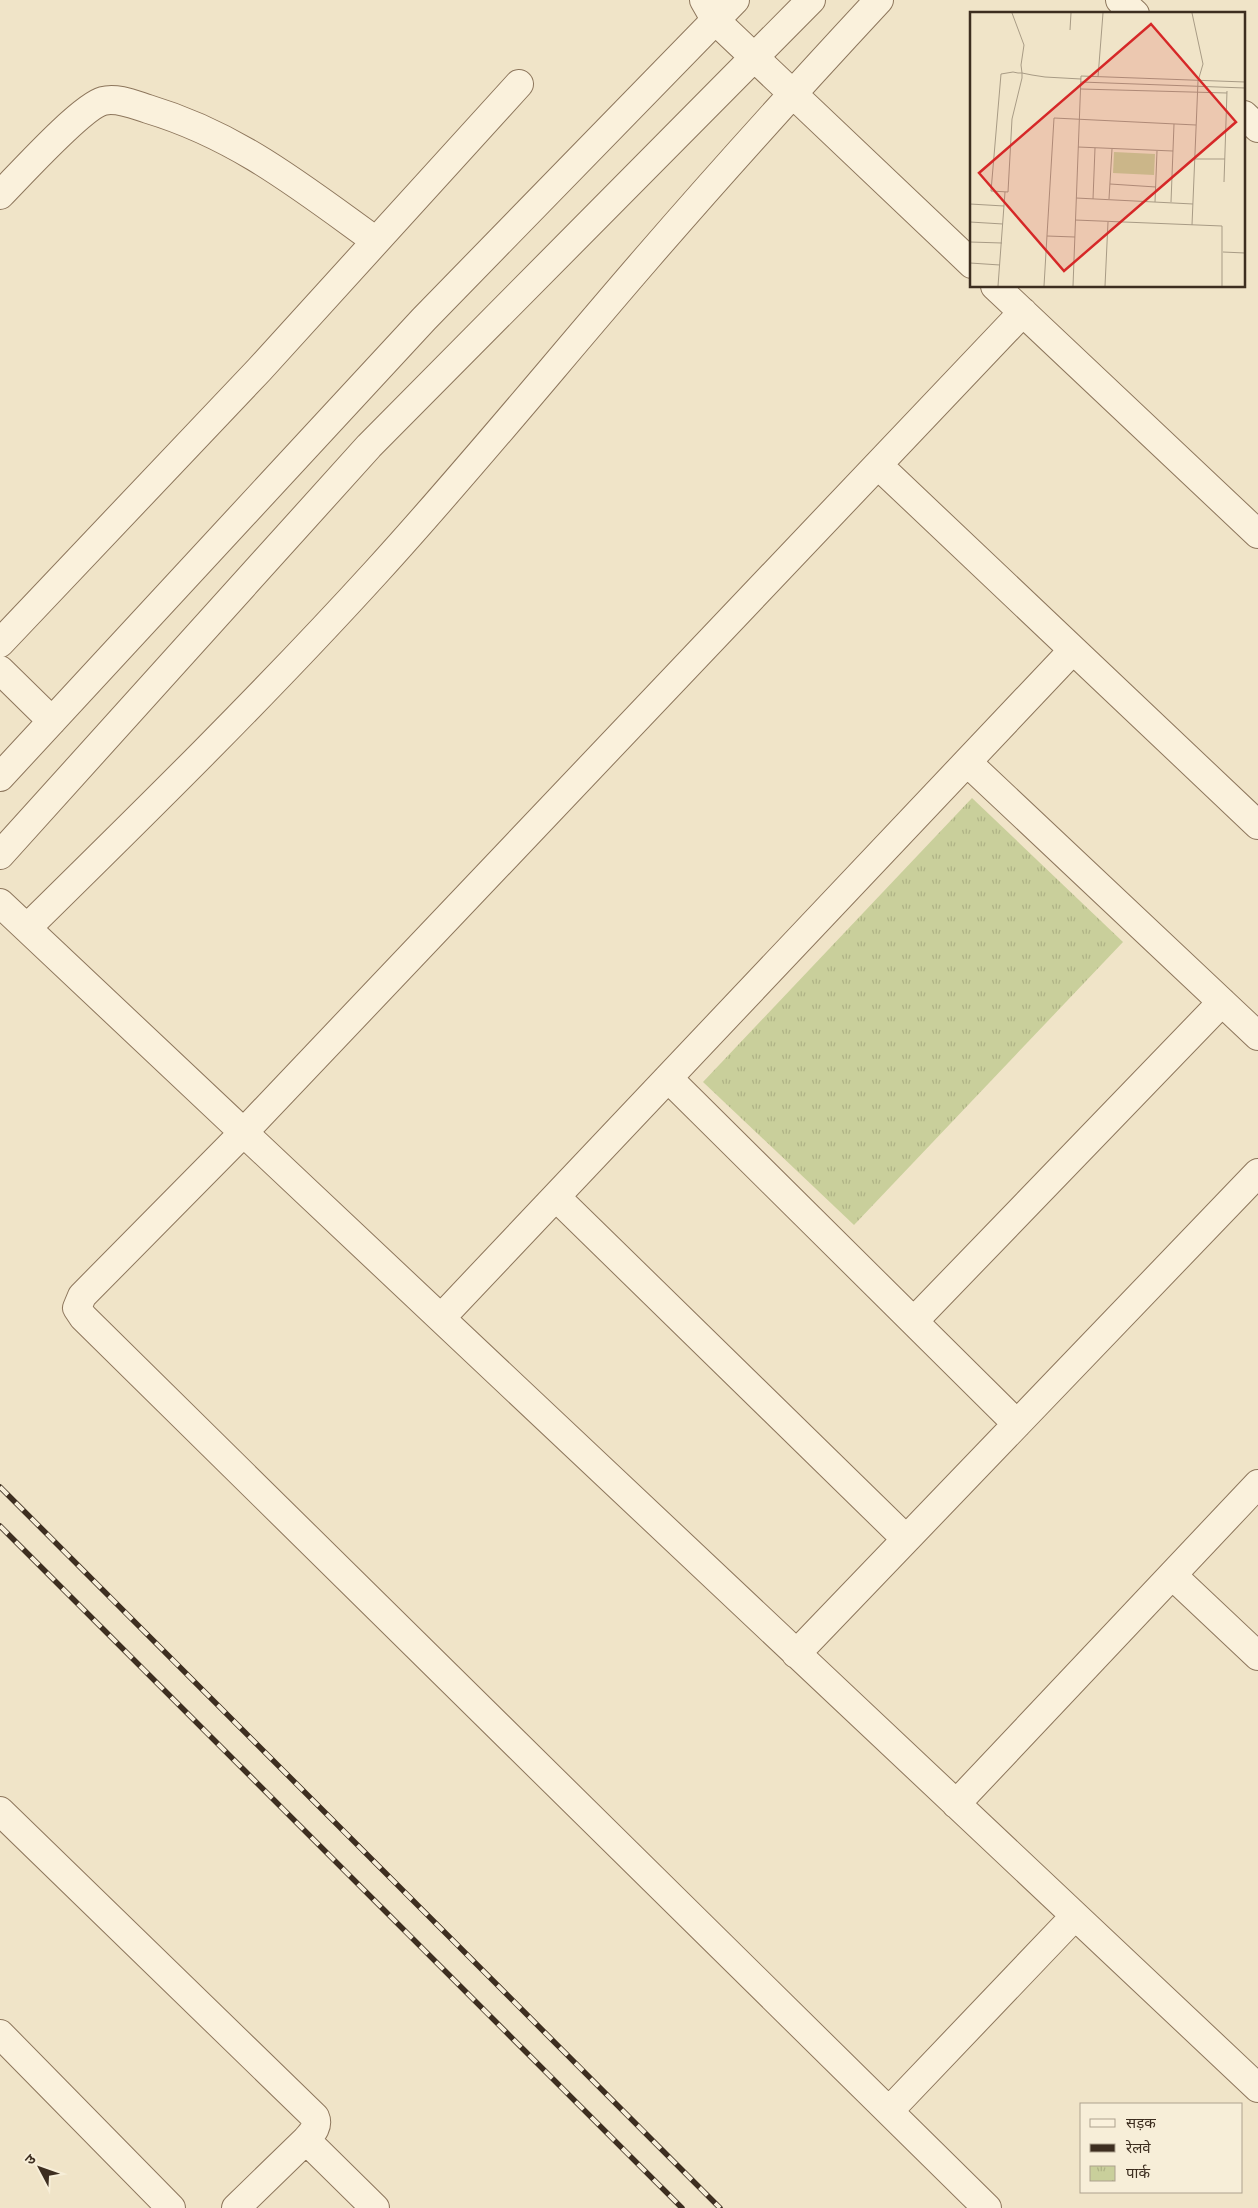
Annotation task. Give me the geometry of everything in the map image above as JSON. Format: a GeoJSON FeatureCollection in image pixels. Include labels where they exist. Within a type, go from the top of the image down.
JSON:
{"type":"FeatureCollection","features":[{"type":"Feature","properties":{"kind":"street"},"geometry":{"type":"LineString","coordinates":[[0,777],[710,11],[735,0]]}},
{"type":"Feature","properties":{"kind":"street"},"geometry":{"type":"LineString","coordinates":[[0,854],[369,446],[811,0]]}},
{"type":"Feature","properties":{"kind":"street"},"geometry":{"type":"LineString","coordinates":[[28,928],[221,737],[378,570],[502,430],[646,259],[792,94],[879,0]]}},
{"type":"Feature","properties":{"kind":"street"},"geometry":{"type":"LineString","coordinates":[[1120,0],[1133,12]]}},
{"type":"Feature","properties":{"kind":"street"},"geometry":{"type":"LineString","coordinates":[[710,11],[792,94],[970,262]]}},
{"type":"Feature","properties":{"kind":"street"},"geometry":{"type":"LineString","coordinates":[[0,643],[259,370],[519,84]]}},
{"type":"Feature","properties":{"kind":"street"},"geometry":{"type":"LineString","coordinates":[[0,195],[82,114],[103,100],[124,102],[183,120],[229,141],[266,164],[376,242]]}},
{"type":"Feature","properties":{"kind":"street"},"geometry":{"type":"LineString","coordinates":[[1246,117],[1258,128]]}},
{"type":"Feature","properties":{"kind":"street"},"geometry":{"type":"LineString","coordinates":[[997,288],[1258,534]]}},
{"type":"Feature","properties":{"kind":"street"},"geometry":{"type":"LineString","coordinates":[[987,2208],[77,1308],[82,1296],[244,1132],[1023,312]]}},
{"type":"Feature","properties":{"kind":"street"},"geometry":{"type":"LineString","coordinates":[[878,465],[1258,825]]}},
{"type":"Feature","properties":{"kind":"street"},"geometry":{"type":"LineString","coordinates":[[441,1318],[1073,650]]}},
{"type":"Feature","properties":{"kind":"street"},"geometry":{"type":"LineString","coordinates":[[0,670],[52,721]]}},
{"type":"Feature","properties":{"kind":"street"},"geometry":{"type":"LineString","coordinates":[[966,762],[1258,1036]]}},
{"type":"Feature","properties":{"kind":"street"},"geometry":{"type":"LineString","coordinates":[[0,902],[1258,2088]]}},
{"type":"Feature","properties":{"kind":"street"},"geometry":{"type":"LineString","coordinates":[[914,1322],[1222,1002]]}},
{"type":"Feature","properties":{"kind":"street"},"geometry":{"type":"LineString","coordinates":[[668,1078],[1017,1424]]}},
{"type":"Feature","properties":{"kind":"street"},"geometry":{"type":"LineString","coordinates":[[796,1654],[1258,1174]]}},
{"type":"Feature","properties":{"kind":"street"},"geometry":{"type":"LineString","coordinates":[[556,1197],[906,1539]]}},
{"type":"Feature","properties":{"kind":"street"},"geometry":{"type":"LineString","coordinates":[[956,1804],[1258,1484]]}},
{"type":"Feature","properties":{"kind":"street"},"geometry":{"type":"LineString","coordinates":[[1172,1575],[1258,1656]]}},
{"type":"Feature","properties":{"kind":"street"},"geometry":{"type":"LineString","coordinates":[[0,1810],[312,2114],[317,2124],[306,2140],[236,2208]]}},
{"type":"Feature","properties":{"kind":"street"},"geometry":{"type":"LineString","coordinates":[[889,2111],[1075,1916]]}},
{"type":"Feature","properties":{"kind":"street"},"geometry":{"type":"LineString","coordinates":[[0,2034],[171,2208]]}},
{"type":"Feature","properties":{"kind":"street"},"geometry":{"type":"LineString","coordinates":[[306,2140],[375,2208]]}},
{"type":"Feature","properties":{"kind":"green space"},"geometry":{"type":"Polygon","coordinates":[[[972,798],[1123,942],[854,1225],[703,1082],[972,798]]]}},
{"type":"Feature","properties":{"kind":"railway"},"geometry":{"type":"LineString","coordinates":[[0,1487],[720,2208]]}},
{"type":"Feature","properties":{"kind":"railway"},"geometry":{"type":"LineString","coordinates":[[0,1526],[682,2208]]}}]}
